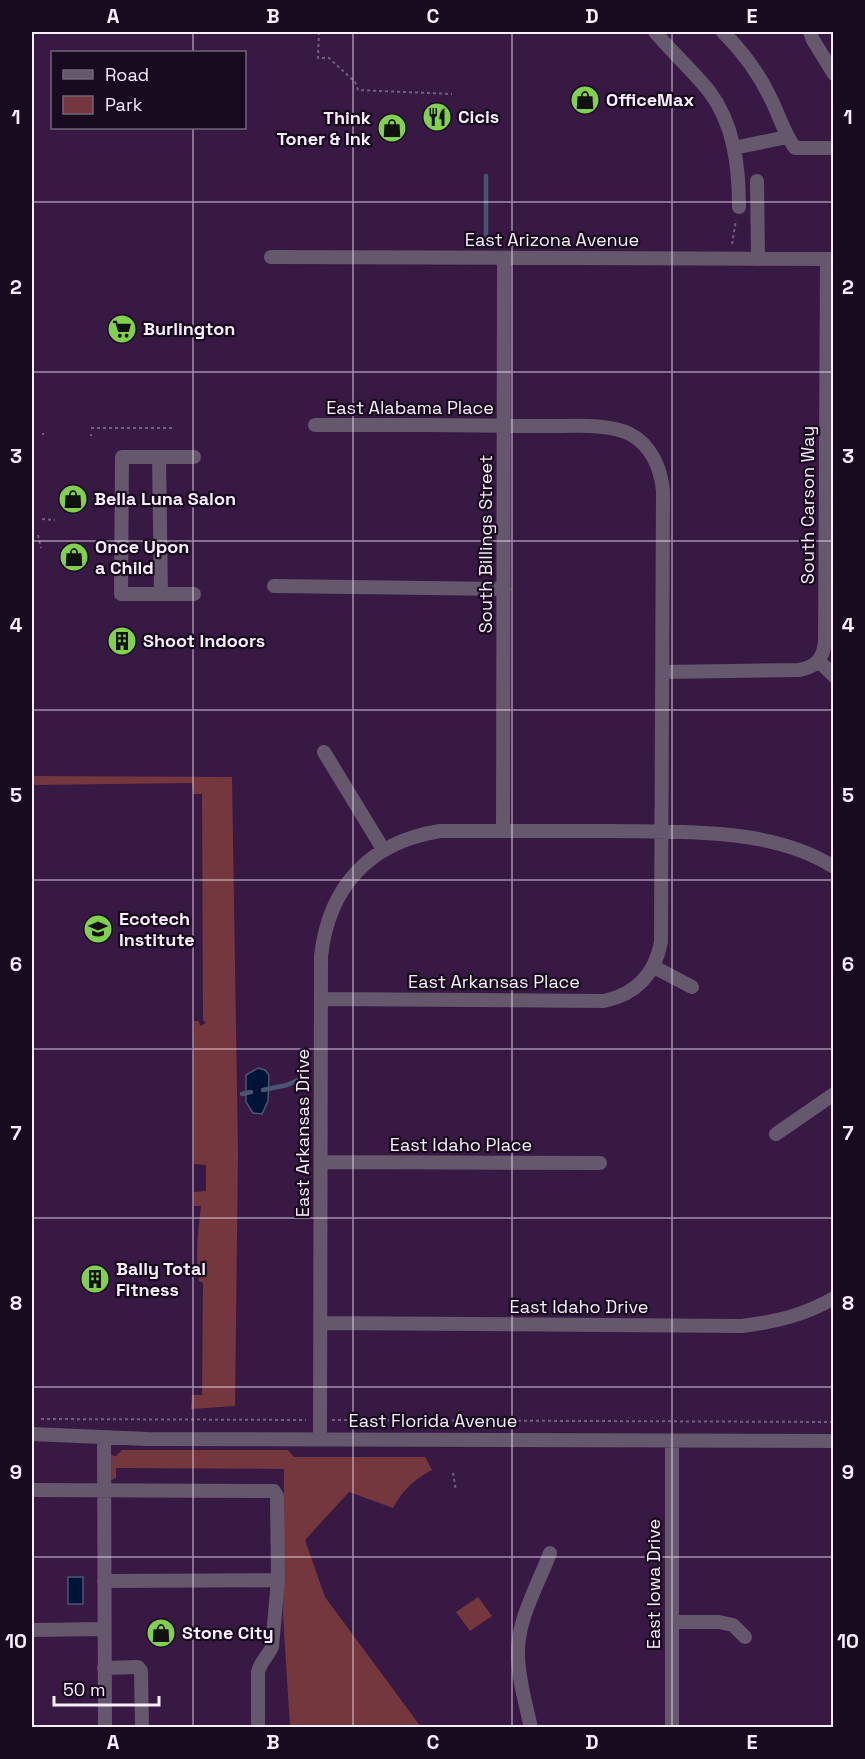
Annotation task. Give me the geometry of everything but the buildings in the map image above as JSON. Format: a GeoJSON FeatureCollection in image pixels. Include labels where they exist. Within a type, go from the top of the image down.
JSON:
{"type":"FeatureCollection","features":[{"type":"Feature","properties":{"kind":"street"},"geometry":{"type":"LineString","coordinates":[[655,32],[713,98],[724,116],[739,172],[739,207]]}},
{"type":"Feature","properties":{"kind":"street"},"geometry":{"type":"LineString","coordinates":[[723,32],[756,71],[787,137],[795,148],[834,148]]}},
{"type":"Feature","properties":{"kind":"street"},"geometry":{"type":"LineString","coordinates":[[810,32],[834,74]]}},
{"type":"Feature","properties":{"kind":"street"},"geometry":{"type":"LineString","coordinates":[[734,148],[787,137]]}},
{"type":"Feature","properties":{"kind":"street"},"geometry":{"type":"LineString","coordinates":[[757,181],[758,259]]}},
{"type":"Feature","properties":{"kind":"street","name":"East Arizona Avenue"},"geometry":{"type":"LineString","coordinates":[[271,257],[830,259]]}},
{"type":"Feature","properties":{"kind":"street","name":"South Billings Street"},"geometry":{"type":"LineString","coordinates":[[503,831],[504,258]]}},
{"type":"Feature","properties":{"kind":"street","name":"South Carson Way"},"geometry":{"type":"LineString","coordinates":[[819,661],[825,642],[829,576],[830,259]]}},
{"type":"Feature","properties":{"kind":"street","name":"East Alabama Place"},"geometry":{"type":"LineString","coordinates":[[315,425],[613,429],[634,437],[653,456],[659,468],[663,491],[662,672]]}},
{"type":"Feature","properties":{"kind":"street"},"geometry":{"type":"LineString","coordinates":[[194,457],[122,457],[121,594],[194,594]]}},
{"type":"Feature","properties":{"kind":"street"},"geometry":{"type":"LineString","coordinates":[[159,457],[161,594]]}},
{"type":"Feature","properties":{"kind":"street"},"geometry":{"type":"LineString","coordinates":[[274,586],[504,589]]}},
{"type":"Feature","properties":{"kind":"street"},"geometry":{"type":"LineString","coordinates":[[662,672],[733,673],[799,670],[812,667],[819,661],[834,676]]}},
{"type":"Feature","properties":{"kind":"street","name":"East Arkansas Place"},"geometry":{"type":"LineString","coordinates":[[321,999],[604,1000],[629,992],[640,985],[654,967],[661,942],[662,672]]}},
{"type":"Feature","properties":{"kind":"street"},"geometry":{"type":"LineString","coordinates":[[324,752],[383,849]]}},
{"type":"Feature","properties":{"kind":"street","name":"East Arkansas Drive"},"geometry":{"type":"LineString","coordinates":[[320,1439],[323,940],[333,907],[343,888],[355,873],[383,849],[401,840],[440,831],[703,832],[759,840],[800,851],[834,867]]}},
{"type":"Feature","properties":{"kind":"street"},"geometry":{"type":"LineString","coordinates":[[654,967],[692,987]]}},
{"type":"Feature","properties":{"kind":"street"},"geometry":{"type":"LineString","coordinates":[[776,1134],[834,1094]]}},
{"type":"Feature","properties":{"kind":"street","name":"East Idaho Place"},"geometry":{"type":"LineString","coordinates":[[321,1162],[600,1163]]}},
{"type":"Feature","properties":{"kind":"street","name":"East Idaho Drive"},"geometry":{"type":"LineString","coordinates":[[320,1323],[742,1326],[804,1313],[834,1298]]}},
{"type":"Feature","properties":{"kind":"street","name":"East Florida Avenue"},"geometry":{"type":"LineString","coordinates":[[32,1434],[104,1438],[834,1441]]}},
{"type":"Feature","properties":{"kind":"street"},"geometry":{"type":"LineString","coordinates":[[104,1438],[105,1728]]}},
{"type":"Feature","properties":{"kind":"street","name":"East Iowa Drive"},"geometry":{"type":"LineString","coordinates":[[672,1441],[672,1728]]}},
{"type":"Feature","properties":{"kind":"street"},"geometry":{"type":"LineString","coordinates":[[32,1490],[274,1491],[277,1496],[278,1580],[272,1647],[258,1672],[258,1728]]}},
{"type":"Feature","properties":{"kind":"street"},"geometry":{"type":"LineString","coordinates":[[531,1728],[519,1668],[519,1639],[550,1553]]}},
{"type":"Feature","properties":{"kind":"street"},"geometry":{"type":"LineString","coordinates":[[104,1581],[278,1580]]}},
{"type":"Feature","properties":{"kind":"street"},"geometry":{"type":"LineString","coordinates":[[672,1622],[719,1622],[734,1625],[745,1637]]}},
{"type":"Feature","properties":{"kind":"street"},"geometry":{"type":"LineString","coordinates":[[32,1630],[104,1629]]}},
{"type":"Feature","properties":{"kind":"street"},"geometry":{"type":"LineString","coordinates":[[104,1668],[138,1667],[141,1671],[142,1728]]}},
{"type":"Feature","properties":{"kind":"path"},"geometry":{"type":"LineString","coordinates":[[319,32],[318,58],[329,58],[355,82],[358,90],[452,94]]}},
{"type":"Feature","properties":{"kind":"path"},"geometry":{"type":"LineString","coordinates":[[92,428],[174,428]]}},
{"type":"Feature","properties":{"kind":"path"},"geometry":{"type":"LineString","coordinates":[[42,519],[55,520]]}},
{"type":"Feature","properties":{"kind":"path"},"geometry":{"type":"LineString","coordinates":[[38,535],[41,548]]}},
{"type":"Feature","properties":{"kind":"path"},"geometry":{"type":"LineString","coordinates":[[32,1419],[295,1420]]}},
{"type":"Feature","properties":{"kind":"path"},"geometry":{"type":"LineString","coordinates":[[342,1420],[834,1422]]}},
{"type":"Feature","properties":{"kind":"path"},"geometry":{"type":"LineString","coordinates":[[453,1473],[456,1491]]}},
{"type":"Feature","properties":{"kind":"green space"},"geometry":{"type":"Polygon","coordinates":[[[32,776],[232,777],[238,1153],[235,1406],[191,1409],[192,1395],[202,1395],[203,1283],[199,1281],[197,1253],[201,1206],[194,1206],[194,1192],[206,1191],[206,1165],[194,1164],[194,1021],[199,1021],[200,1026],[206,1023],[203,1020],[202,794],[193,794],[192,783],[32,785],[32,776]]]}},
{"type":"Feature","properties":{"kind":"green space"},"geometry":{"type":"Polygon","coordinates":[[[122,1450],[288,1450],[294,1457],[425,1457],[432,1470],[410,1486],[393,1508],[349,1492],[305,1540],[325,1597],[421,1727],[290,1727],[283,1616],[284,1469],[116,1468],[116,1478],[111,1480],[110,1455],[116,1456],[122,1450]]]}},
{"type":"Feature","properties":{"kind":"green space"},"geometry":{"type":"Polygon","coordinates":[[[478,1597],[492,1616],[470,1631],[456,1612],[478,1597]]]}},
{"type":"Feature","properties":{"kind":"water"},"geometry":{"type":"Polygon","coordinates":[[[258,1068],[265,1070],[269,1075],[268,1101],[262,1114],[253,1113],[246,1102],[246,1075],[258,1068]]]}},
{"type":"Feature","properties":{"kind":"water"},"geometry":{"type":"Polygon","coordinates":[[[68,1577],[83,1577],[83,1604],[68,1604],[68,1577]]]}},
{"type":"Feature","properties":{"kind":"waterway"},"geometry":{"type":"LineString","coordinates":[[486,176],[486,243]]}},
{"type":"Feature","properties":{"kind":"waterway"},"geometry":{"type":"LineString","coordinates":[[263,1090],[287,1085],[300,1079]]}},
{"type":"Feature","properties":{"kind":"waterway"},"geometry":{"type":"LineString","coordinates":[[242,1094],[251,1092]]}},
{"type":"Feature","properties":{"kind":"place","name":"OfficeMax"},"geometry":{"type":"Point","coordinates":[585,100]}},
{"type":"Feature","properties":{"kind":"place","name":"Cicis"},"geometry":{"type":"Point","coordinates":[437,117]}},
{"type":"Feature","properties":{"kind":"place","name":"Think Toner & Ink"},"geometry":{"type":"Point","coordinates":[392,128]}},
{"type":"Feature","properties":{"kind":"place","name":"Burlington"},"geometry":{"type":"Point","coordinates":[122,329]}},
{"type":"Feature","properties":{"kind":"place","name":"Bella Luna Salon"},"geometry":{"type":"Point","coordinates":[73,499]}},
{"type":"Feature","properties":{"kind":"place","name":"Once Upon a Child"},"geometry":{"type":"Point","coordinates":[74,557]}},
{"type":"Feature","properties":{"kind":"place","name":"Shoot Indoors"},"geometry":{"type":"Point","coordinates":[122,641]}},
{"type":"Feature","properties":{"kind":"place","name":"Ecotech Institute"},"geometry":{"type":"Point","coordinates":[98,929]}},
{"type":"Feature","properties":{"kind":"place","name":"Bally Total Fitness"},"geometry":{"type":"Point","coordinates":[95,1279]}},
{"type":"Feature","properties":{"kind":"place","name":"Stone City"},"geometry":{"type":"Point","coordinates":[161,1633]}}]}
